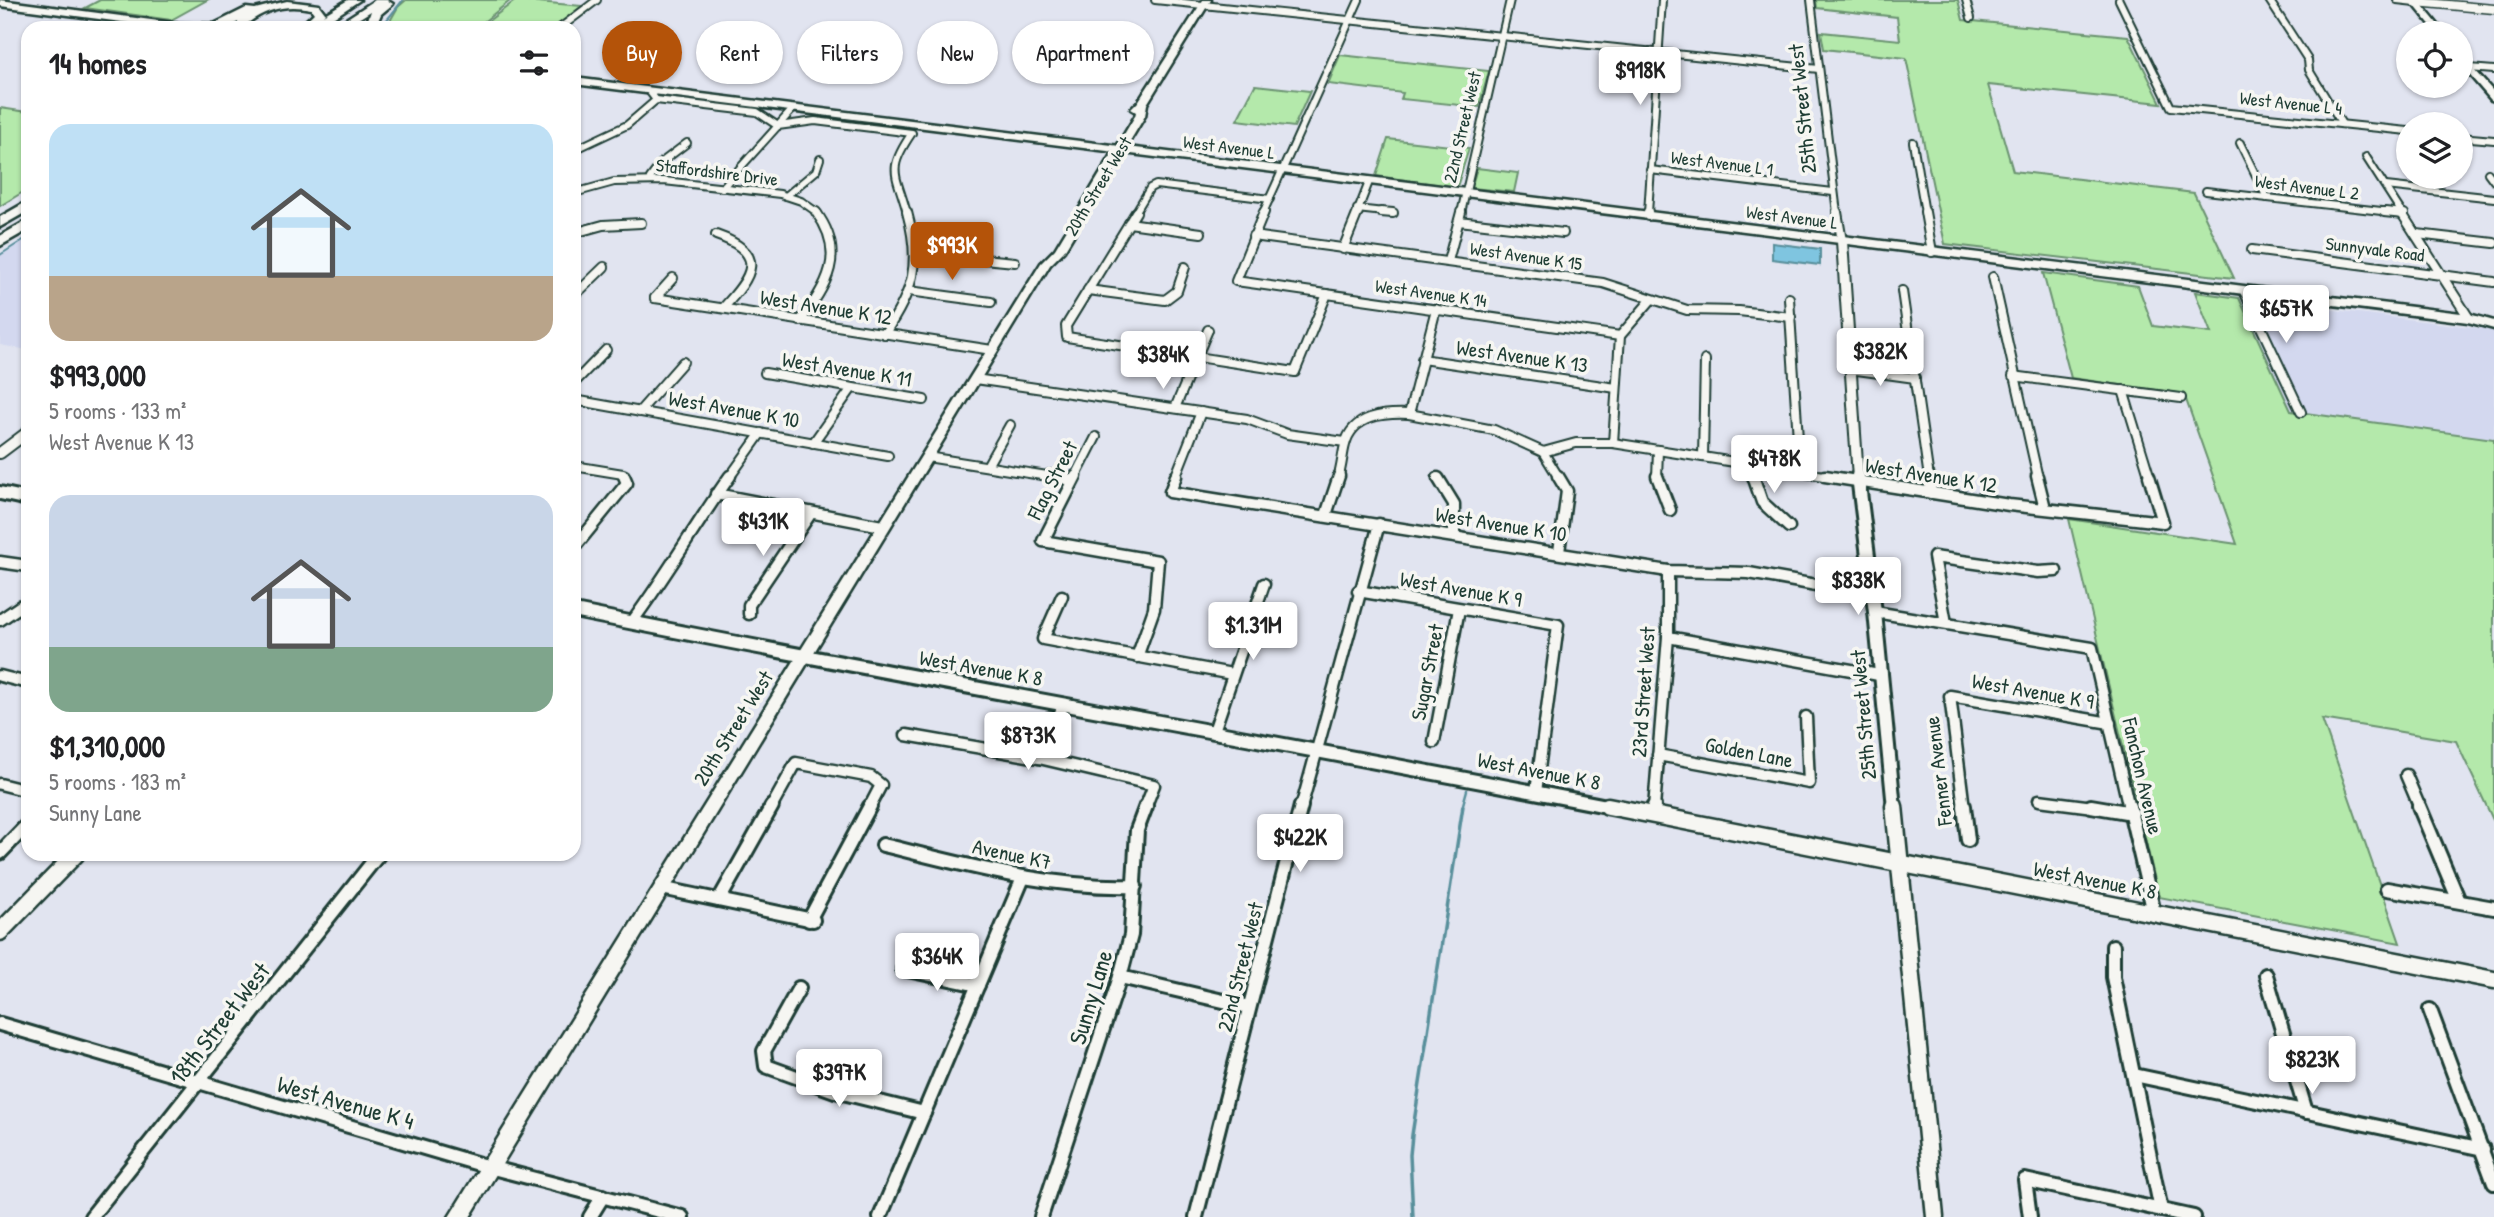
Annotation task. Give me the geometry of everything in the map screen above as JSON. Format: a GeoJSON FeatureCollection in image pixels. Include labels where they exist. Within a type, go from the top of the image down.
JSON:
{"type":"FeatureCollection","features":[{"type":"Feature","properties":{"kind":"highway"},"geometry":{"type":"LineString","coordinates":[[243,21],[278,0]]}},
{"type":"Feature","properties":{"kind":"highway"},"geometry":{"type":"LineString","coordinates":[[322,21],[355,0]]}},
{"type":"Feature","properties":{"kind":"highway"},"geometry":{"type":"LineString","coordinates":[[349,21],[382,0]]}},
{"type":"Feature","properties":{"kind":"highway"},"geometry":{"type":"LineString","coordinates":[[373,21],[376,12],[393,0]]}},
{"type":"Feature","properties":{"kind":"highway"},"geometry":{"type":"LineString","coordinates":[[244,21],[248,16],[273,6],[301,3],[315,6],[320,13],[311,21]]}},
{"type":"Feature","properties":{"kind":"highway"},"geometry":{"type":"LineString","coordinates":[[0,223],[21,210]]}},
{"type":"Feature","properties":{"kind":"highway"},"geometry":{"type":"LineString","coordinates":[[0,242],[21,228]]}},
{"type":"Feature","properties":{"kind":"main road"},"geometry":{"type":"LineString","coordinates":[[2415,1],[2431,21]]}},
{"type":"Feature","properties":{"kind":"main road"},"geometry":{"type":"LineString","coordinates":[[0,3],[136,21]]}},
{"type":"Feature","properties":{"kind":"main road","name":"20th Street West"},"geometry":{"type":"LineString","coordinates":[[459,1217],[882,526],[1046,263],[1059,251],[1114,151],[1140,116],[1142,104],[1206,3]]}},
{"type":"Feature","properties":{"kind":"main road"},"geometry":{"type":"LineString","coordinates":[[0,10],[87,21]]}},
{"type":"Feature","properties":{"kind":"main road"},"geometry":{"type":"LineString","coordinates":[[2473,73],[2494,98]]}},
{"type":"Feature","properties":{"kind":"main road","name":"West Avenue L"},"geometry":{"type":"LineString","coordinates":[[581,82],[652,95],[793,110],[1096,151],[1369,182],[2469,318],[2494,324]]}},
{"type":"Feature","properties":{"kind":"main road","name":"West Avenue L"},"geometry":{"type":"LineString","coordinates":[[2469,318],[2494,317]]}},
{"type":"Feature","properties":{"kind":"street"},"geometry":{"type":"LineString","coordinates":[[569,21],[597,0]]}},
{"type":"Feature","properties":{"kind":"street"},"geometry":{"type":"LineString","coordinates":[[1155,0],[1206,3],[1350,21],[1819,69]]}},
{"type":"Feature","properties":{"kind":"street"},"geometry":{"type":"LineString","coordinates":[[1253,236],[1359,0]]}},
{"type":"Feature","properties":{"kind":"street","name":"22nd Street West"},"geometry":{"type":"LineString","coordinates":[[1448,261],[1460,221],[1510,0]]}},
{"type":"Feature","properties":{"kind":"street"},"geometry":{"type":"LineString","coordinates":[[1648,216],[1662,0]]}},
{"type":"Feature","properties":{"kind":"street","name":"25th Street West"},"geometry":{"type":"LineString","coordinates":[[1811,0],[1833,192],[1842,241],[1858,482],[1875,612],[1879,675],[1935,1217]]}},
{"type":"Feature","properties":{"kind":"street"},"geometry":{"type":"LineString","coordinates":[[1966,0],[1971,18]]}},
{"type":"Feature","properties":{"kind":"street","name":"West Avenue L 4"},"geometry":{"type":"LineString","coordinates":[[2119,0],[2171,107],[2396,130]]}},
{"type":"Feature","properties":{"kind":"street"},"geometry":{"type":"LineString","coordinates":[[2269,0],[2308,60],[2308,70],[2343,124]]}},
{"type":"Feature","properties":{"kind":"street"},"geometry":{"type":"LineString","coordinates":[[2397,0],[2494,9]]}},
{"type":"Feature","properties":{"kind":"street"},"geometry":{"type":"LineString","coordinates":[[2473,68],[2494,70]]}},
{"type":"Feature","properties":{"kind":"street"},"geometry":{"type":"LineString","coordinates":[[581,147],[627,125],[652,95]]}},
{"type":"Feature","properties":{"kind":"street","name":"West Avenue L"},"geometry":{"type":"LineString","coordinates":[[652,95],[757,112],[778,125]]}},
{"type":"Feature","properties":{"kind":"street"},"geometry":{"type":"LineString","coordinates":[[722,188],[793,110]]}},
{"type":"Feature","properties":{"kind":"street"},"geometry":{"type":"LineString","coordinates":[[778,125],[815,121],[912,134],[895,160],[895,171],[913,233],[916,260],[909,291],[899,314],[884,334]]}},
{"type":"Feature","properties":{"kind":"street"},"geometry":{"type":"LineString","coordinates":[[2473,138],[2494,140]]}},
{"type":"Feature","properties":{"kind":"street"},"geometry":{"type":"LineString","coordinates":[[1913,142],[1932,252]]}},
{"type":"Feature","properties":{"kind":"street"},"geometry":{"type":"LineString","coordinates":[[650,178],[662,162],[687,143]]}},
{"type":"Feature","properties":{"kind":"street"},"geometry":{"type":"LineString","coordinates":[[2240,143],[2267,198]]}},
{"type":"Feature","properties":{"kind":"street"},"geometry":{"type":"LineString","coordinates":[[2366,157],[2469,318]]}},
{"type":"Feature","properties":{"kind":"street"},"geometry":{"type":"LineString","coordinates":[[786,196],[816,171],[820,159]]}},
{"type":"Feature","properties":{"kind":"street","name":"West Avenue L 1"},"geometry":{"type":"LineString","coordinates":[[1650,170],[1833,192]]}},
{"type":"Feature","properties":{"kind":"street"},"geometry":{"type":"LineString","coordinates":[[2488,173],[2494,181]]}},
{"type":"Feature","properties":{"kind":"street","name":"Staffordshire Drive"},"geometry":{"type":"LineString","coordinates":[[581,191],[605,182],[650,178],[786,196],[813,207],[823,221],[833,245],[832,269],[823,290],[800,321]]}},
{"type":"Feature","properties":{"kind":"street"},"geometry":{"type":"LineString","coordinates":[[1343,249],[1369,182]]}},
{"type":"Feature","properties":{"kind":"street"},"geometry":{"type":"LineString","coordinates":[[1270,199],[1156,185],[1150,188],[1066,326],[1067,337],[1295,372],[1327,294]]}},
{"type":"Feature","properties":{"kind":"street"},"geometry":{"type":"LineString","coordinates":[[2386,187],[2494,198]]}},
{"type":"Feature","properties":{"kind":"street","name":"West Avenue L 2"},"geometry":{"type":"LineString","coordinates":[[2207,191],[2404,214]]}},
{"type":"Feature","properties":{"kind":"street"},"geometry":{"type":"LineString","coordinates":[[1357,209],[1393,213]]}},
{"type":"Feature","properties":{"kind":"street"},"geometry":{"type":"LineString","coordinates":[[1460,221],[1563,233]]}},
{"type":"Feature","properties":{"kind":"street"},"geometry":{"type":"LineString","coordinates":[[581,231],[603,225],[641,223]]}},
{"type":"Feature","properties":{"kind":"street"},"geometry":{"type":"LineString","coordinates":[[1129,223],[1201,233]]}},
{"type":"Feature","properties":{"kind":"street"},"geometry":{"type":"LineString","coordinates":[[2417,234],[2494,243]]}},
{"type":"Feature","properties":{"kind":"street"},"geometry":{"type":"LineString","coordinates":[[716,235],[736,240],[747,248],[751,257],[751,276],[723,308]]}},
{"type":"Feature","properties":{"kind":"street","name":"West Avenue K 15"},"geometry":{"type":"LineString","coordinates":[[1253,236],[1603,283],[1687,310],[1740,311],[1791,317]]}},
{"type":"Feature","properties":{"kind":"street","name":"West Avenue K 14"},"geometry":{"type":"LineString","coordinates":[[1253,236],[1236,281],[1620,336]]}},
{"type":"Feature","properties":{"kind":"street","name":"Sunnyvale Road"},"geometry":{"type":"LineString","coordinates":[[2252,250],[2494,282]]}},
{"type":"Feature","properties":{"kind":"street"},"geometry":{"type":"LineString","coordinates":[[916,260],[962,257],[1015,262]]}},
{"type":"Feature","properties":{"kind":"street"},"geometry":{"type":"LineString","coordinates":[[581,290],[604,267]]}},
{"type":"Feature","properties":{"kind":"street"},"geometry":{"type":"LineString","coordinates":[[1088,290],[1165,300],[1177,291],[1185,267]]}},
{"type":"Feature","properties":{"kind":"street"},"geometry":{"type":"LineString","coordinates":[[1993,277],[2013,376],[2045,508]]}},
{"type":"Feature","properties":{"kind":"street","name":"West Avenue K 12"},"geometry":{"type":"LineString","coordinates":[[673,278],[655,298],[992,350]]}},
{"type":"Feature","properties":{"kind":"street"},"geometry":{"type":"LineString","coordinates":[[909,291],[991,302]]}},
{"type":"Feature","properties":{"kind":"street"},"geometry":{"type":"LineString","coordinates":[[1902,291],[1931,494]]}},
{"type":"Feature","properties":{"kind":"street"},"geometry":{"type":"LineString","coordinates":[[2244,291],[2301,412]]}},
{"type":"Feature","properties":{"kind":"street"},"geometry":{"type":"LineString","coordinates":[[1790,298],[1800,471]]}},
{"type":"Feature","properties":{"kind":"street"},"geometry":{"type":"LineString","coordinates":[[1613,443],[1620,336],[1651,300]]}},
{"type":"Feature","properties":{"kind":"street"},"geometry":{"type":"LineString","coordinates":[[1409,414],[1436,309]]}},
{"type":"Feature","properties":{"kind":"street"},"geometry":{"type":"LineString","coordinates":[[1175,408],[1208,330]]}},
{"type":"Feature","properties":{"kind":"street"},"geometry":{"type":"LineString","coordinates":[[581,376],[606,350]]}},
{"type":"Feature","properties":{"kind":"street","name":"West Avenue K 13"},"geometry":{"type":"LineString","coordinates":[[1422,359],[1616,388]]}},
{"type":"Feature","properties":{"kind":"street"},"geometry":{"type":"LineString","coordinates":[[1703,457],[1706,360]]}},
{"type":"Feature","properties":{"kind":"street"},"geometry":{"type":"LineString","coordinates":[[639,412],[683,362]]}},
{"type":"Feature","properties":{"kind":"street"},"geometry":{"type":"LineString","coordinates":[[1850,369],[1915,378]]}},
{"type":"Feature","properties":{"kind":"street","name":"West Avenue K 11"},"geometry":{"type":"LineString","coordinates":[[765,373],[924,400]]}},
{"type":"Feature","properties":{"kind":"street"},"geometry":{"type":"LineString","coordinates":[[2013,376],[2181,398]]}},
{"type":"Feature","properties":{"kind":"street"},"geometry":{"type":"LineString","coordinates":[[975,379],[1247,419],[1287,434],[1345,442]]}},
{"type":"Feature","properties":{"kind":"street"},"geometry":{"type":"LineString","coordinates":[[813,443],[852,388]]}},
{"type":"Feature","properties":{"kind":"street","name":"West Avenue K 12"},"geometry":{"type":"LineString","coordinates":[[1543,452],[1576,443],[1613,443],[1931,494],[2163,522],[2123,390]]}},
{"type":"Feature","properties":{"kind":"street","name":"West Avenue K 10"},"geometry":{"type":"LineString","coordinates":[[581,401],[888,456]]}},
{"type":"Feature","properties":{"kind":"street","name":"West Avenue K 10"},"geometry":{"type":"LineString","coordinates":[[1201,412],[1170,492],[1668,571],[1749,573],[1827,587]]}},
{"type":"Feature","properties":{"kind":"street"},"geometry":{"type":"LineString","coordinates":[[1326,515],[1343,461],[1345,442],[1352,429],[1363,419],[1387,412],[1483,425],[1519,436],[1543,452],[1567,491],[1559,552]]}},
{"type":"Feature","properties":{"kind":"street"},"geometry":{"type":"LineString","coordinates":[[987,466],[1010,425]]}},
{"type":"Feature","properties":{"kind":"street"},"geometry":{"type":"LineString","coordinates":[[632,622],[664,579],[689,534],[761,433]]}},
{"type":"Feature","properties":{"kind":"street"},"geometry":{"type":"LineString","coordinates":[[0,453],[21,437]]}},
{"type":"Feature","properties":{"kind":"street","name":"Flag Street"},"geometry":{"type":"LineString","coordinates":[[1096,437],[1043,541],[1158,561],[1154,610],[1137,657]]}},
{"type":"Feature","properties":{"kind":"street"},"geometry":{"type":"LineString","coordinates":[[1658,450],[1657,477],[1670,510]]}},
{"type":"Feature","properties":{"kind":"street"},"geometry":{"type":"LineString","coordinates":[[927,457],[1073,480]]}},
{"type":"Feature","properties":{"kind":"street"},"geometry":{"type":"LineString","coordinates":[[1752,465],[1752,485],[1762,505],[1789,527]]}},
{"type":"Feature","properties":{"kind":"street"},"geometry":{"type":"LineString","coordinates":[[581,467],[623,474],[627,478],[627,483],[581,539]]}},
{"type":"Feature","properties":{"kind":"street"},"geometry":{"type":"LineString","coordinates":[[1438,478],[1457,509],[1454,535]]}},
{"type":"Feature","properties":{"kind":"street"},"geometry":{"type":"LineString","coordinates":[[0,494],[21,498]]}},
{"type":"Feature","properties":{"kind":"street"},"geometry":{"type":"LineString","coordinates":[[716,495],[882,526]]}},
{"type":"Feature","properties":{"kind":"street"},"geometry":{"type":"LineString","coordinates":[[749,614],[749,605],[811,513]]}},
{"type":"Feature","properties":{"kind":"street","name":"22nd Street West"},"geometry":{"type":"LineString","coordinates":[[1196,1217],[1316,749],[1379,524]]}},
{"type":"Feature","properties":{"kind":"street"},"geometry":{"type":"LineString","coordinates":[[1875,612],[1946,623],[1934,557],[2038,572],[2056,571]]}},
{"type":"Feature","properties":{"kind":"street"},"geometry":{"type":"LineString","coordinates":[[0,562],[21,565]]}},
{"type":"Feature","properties":{"kind":"street","name":"23rd Street West"},"geometry":{"type":"LineString","coordinates":[[1653,815],[1668,637],[1668,571]]}},
{"type":"Feature","properties":{"kind":"street"},"geometry":{"type":"LineString","coordinates":[[1213,731],[1264,584]]}},
{"type":"Feature","properties":{"kind":"street","name":"West Avenue K 9"},"geometry":{"type":"LineString","coordinates":[[1358,592],[1558,625],[1536,792]]}},
{"type":"Feature","properties":{"kind":"street"},"geometry":{"type":"LineString","coordinates":[[1062,596],[1043,639],[1232,674]]}},
{"type":"Feature","properties":{"kind":"street"},"geometry":{"type":"LineString","coordinates":[[0,620],[21,606]]}},
{"type":"Feature","properties":{"kind":"street","name":"Sugar Street"},"geometry":{"type":"LineString","coordinates":[[1434,742],[1459,609]]}},
{"type":"Feature","properties":{"kind":"street","name":"West Avenue K 8"},"geometry":{"type":"LineString","coordinates":[[581,612],[803,657],[1316,749],[2494,980]]}},
{"type":"Feature","properties":{"kind":"street","name":"Fanchon Avenue"},"geometry":{"type":"LineString","coordinates":[[1946,623],[2092,648],[2154,913]]}},
{"type":"Feature","properties":{"kind":"street"},"geometry":{"type":"LineString","coordinates":[[1668,637],[1879,675]]}},
{"type":"Feature","properties":{"kind":"street"},"geometry":{"type":"LineString","coordinates":[[0,676],[21,681]]}},
{"type":"Feature","properties":{"kind":"street","name":"West Avenue K 9"},"geometry":{"type":"LineString","coordinates":[[1950,696],[2110,723]]}},
{"type":"Feature","properties":{"kind":"street","name":"Fenner Avenue"},"geometry":{"type":"LineString","coordinates":[[1950,696],[1968,840]]}},
{"type":"Feature","properties":{"kind":"street"},"geometry":{"type":"LineString","coordinates":[[906,735],[1039,758],[1064,704]]}},
{"type":"Feature","properties":{"kind":"street","name":"Golden Lane"},"geometry":{"type":"LineString","coordinates":[[1658,755],[1809,783],[1806,717]]}},
{"type":"Feature","properties":{"kind":"street","name":"Sunny Lane"},"geometry":{"type":"LineString","coordinates":[[1039,758],[1154,785],[1137,830],[1131,935],[1120,977],[1041,1217]]}},
{"type":"Feature","properties":{"kind":"street"},"geometry":{"type":"LineString","coordinates":[[661,888],[811,920],[881,785],[871,777],[796,763],[719,900]]}},
{"type":"Feature","properties":{"kind":"street"},"geometry":{"type":"LineString","coordinates":[[2406,775],[2459,901]]}},
{"type":"Feature","properties":{"kind":"street"},"geometry":{"type":"LineString","coordinates":[[0,784],[21,789]]}},
{"type":"Feature","properties":{"kind":"street"},"geometry":{"type":"LineString","coordinates":[[2039,800],[2132,813]]}},
{"type":"Feature","properties":{"kind":"street"},"geometry":{"type":"LineString","coordinates":[[0,853],[21,831]]}},
{"type":"Feature","properties":{"kind":"street","name":"Avenue K7"},"geometry":{"type":"LineString","coordinates":[[883,845],[1023,878],[1104,889],[1135,886]]}},
{"type":"Feature","properties":{"kind":"street"},"geometry":{"type":"LineString","coordinates":[[0,932],[69,861]]}},
{"type":"Feature","properties":{"kind":"street","name":"18th Street West"},"geometry":{"type":"LineString","coordinates":[[91,1217],[374,861]]}},
{"type":"Feature","properties":{"kind":"street"},"geometry":{"type":"LineString","coordinates":[[880,1217],[1023,878]]}},
{"type":"Feature","properties":{"kind":"street"},"geometry":{"type":"LineString","coordinates":[[2387,888],[2494,908]]}},
{"type":"Feature","properties":{"kind":"street"},"geometry":{"type":"LineString","coordinates":[[2113,946],[2113,977],[2161,1210]]}},
{"type":"Feature","properties":{"kind":"street"},"geometry":{"type":"LineString","coordinates":[[903,969],[978,985]]}},
{"type":"Feature","properties":{"kind":"street"},"geometry":{"type":"LineString","coordinates":[[2266,975],[2306,1112]]}},
{"type":"Feature","properties":{"kind":"street"},"geometry":{"type":"LineString","coordinates":[[1120,977],[1249,1007]]}},
{"type":"Feature","properties":{"kind":"street"},"geometry":{"type":"LineString","coordinates":[[799,988],[764,1051],[766,1066],[835,1091],[924,1113]]}},
{"type":"Feature","properties":{"kind":"street"},"geometry":{"type":"LineString","coordinates":[[2430,1010],[2494,1183]]}},
{"type":"Feature","properties":{"kind":"street","name":"West Avenue K 4"},"geometry":{"type":"LineString","coordinates":[[0,1024],[489,1167],[682,1217]]}},
{"type":"Feature","properties":{"kind":"street"},"geometry":{"type":"LineString","coordinates":[[2134,1075],[2483,1149]]}},
{"type":"Feature","properties":{"kind":"street"},"geometry":{"type":"LineString","coordinates":[[2030,1217],[2025,1180],[2194,1217]]}},
{"type":"Feature","properties":{"kind":"street"},"geometry":{"type":"LineString","coordinates":[[590,1217],[603,1196]]}},
{"type":"Feature","properties":{"kind":"shaded area"},"geometry":{"type":"Polygon","coordinates":[[[21,240],[21,349],[0,345],[0,254],[21,240]]]}},
{"type":"Feature","properties":{"kind":"shaded area"},"geometry":{"type":"Polygon","coordinates":[[[2239,298],[2494,330],[2494,439],[2291,411],[2239,298]]]}},
{"type":"Feature","properties":{"kind":"green space"},"geometry":{"type":"Polygon","coordinates":[[[100,0],[207,0],[171,20],[85,8],[100,0]]]}},
{"type":"Feature","properties":{"kind":"green space"},"geometry":{"type":"Polygon","coordinates":[[[406,0],[511,0],[485,21],[390,21],[398,7],[406,0]]]}},
{"type":"Feature","properties":{"kind":"green space"},"geometry":{"type":"Polygon","coordinates":[[[516,0],[582,6],[562,21],[488,21],[516,0]]]}},
{"type":"Feature","properties":{"kind":"green space"},"geometry":{"type":"Polygon","coordinates":[[[1816,0],[1958,0],[1963,20],[2128,36],[2161,103],[1988,85],[2013,171],[2194,193],[2234,278],[1945,244],[1906,58],[1824,49],[1821,32],[1900,40],[1897,17],[1817,8],[1816,0]]]}},
{"type":"Feature","properties":{"kind":"green space"},"geometry":{"type":"Polygon","coordinates":[[[1340,55],[1489,71],[1479,107],[1401,99],[1403,93],[1328,84],[1340,55]]]}},
{"type":"Feature","properties":{"kind":"green space"},"geometry":{"type":"Polygon","coordinates":[[[1255,85],[1310,91],[1294,127],[1237,120],[1255,85]]]}},
{"type":"Feature","properties":{"kind":"green space"},"geometry":{"type":"Polygon","coordinates":[[[0,108],[21,111],[21,193],[0,206],[0,108]]]}},
{"type":"Feature","properties":{"kind":"green space"},"geometry":{"type":"Polygon","coordinates":[[[1388,139],[1469,148],[1457,187],[1376,176],[1388,139]]]}},
{"type":"Feature","properties":{"kind":"green space"},"geometry":{"type":"Polygon","coordinates":[[[1477,168],[1518,173],[1514,192],[1471,188],[1477,168]]]}},
{"type":"Feature","properties":{"kind":"green space"},"geometry":{"type":"Polygon","coordinates":[[[2043,273],[2138,286],[2153,326],[2211,333],[2195,292],[2239,298],[2291,411],[2494,439],[2494,822],[2456,741],[2322,719],[2400,943],[2159,897],[2069,519],[2237,544],[2184,394],[2071,378],[2043,273]]]}},
{"type":"Feature","properties":{"kind":"water"},"geometry":{"type":"Polygon","coordinates":[[[1772,243],[1820,249],[1820,265],[1772,259],[1772,243]]]}},
{"type":"Feature","properties":{"kind":"waterway"},"geometry":{"type":"LineString","coordinates":[[386,21],[403,0]]}},
{"type":"Feature","properties":{"kind":"waterway"},"geometry":{"type":"LineString","coordinates":[[0,255],[21,242]]}},
{"type":"Feature","properties":{"kind":"waterway"},"geometry":{"type":"LineString","coordinates":[[1462,808],[1467,790]]}},
{"type":"Feature","properties":{"kind":"waterway"},"geometry":{"type":"LineString","coordinates":[[1413,1217],[1410,1155],[1412,1135],[1463,806]]}}]}
